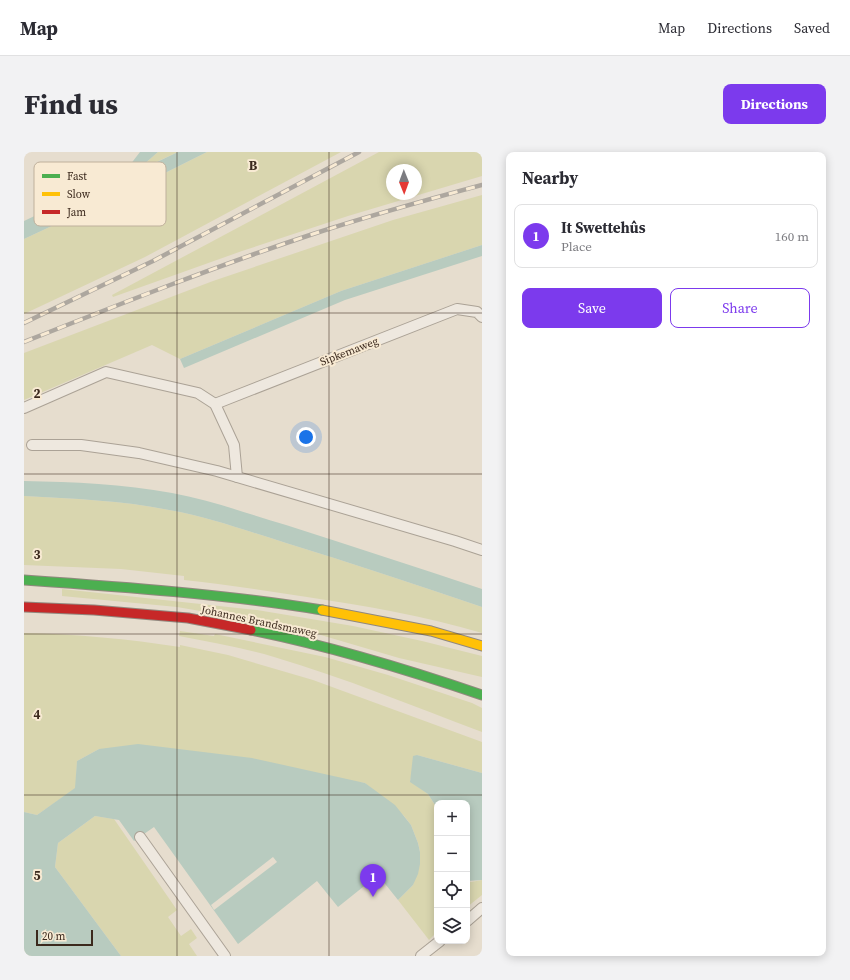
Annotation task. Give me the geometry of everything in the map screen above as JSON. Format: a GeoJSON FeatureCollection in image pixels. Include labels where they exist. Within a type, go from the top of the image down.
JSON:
{"type":"FeatureCollection","features":[{"type":"Feature","properties":{"kind":"main road","name":"Johannes Brandsmaweg"},"geometry":{"type":"LineString","coordinates":[[24,580],[143,588],[279,603],[363,617],[416,628],[482,646]]}},
{"type":"Feature","properties":{"kind":"main road","name":"Johannes Brandsmaweg"},"geometry":{"type":"LineString","coordinates":[[24,606],[188,618],[290,638],[353,654],[412,671],[482,695]]}},
{"type":"Feature","properties":{"kind":"lane","name":"Sipkemaweg"},"geometry":{"type":"LineString","coordinates":[[215,404],[457,309],[477,312],[482,317]]}},
{"type":"Feature","properties":{"kind":"lane"},"geometry":{"type":"LineString","coordinates":[[24,408],[106,372],[198,393],[215,404],[234,445],[237,477]]}},
{"type":"Feature","properties":{"kind":"lane"},"geometry":{"type":"LineString","coordinates":[[32,445],[81,445],[139,453],[217,471],[482,550]]}},
{"type":"Feature","properties":{"kind":"lane"},"geometry":{"type":"LineString","coordinates":[[140,837],[226,956]]}},
{"type":"Feature","properties":{"kind":"lane"},"geometry":{"type":"LineString","coordinates":[[470,918],[482,908]]}},
{"type":"Feature","properties":{"kind":"lane"},"geometry":{"type":"LineString","coordinates":[[421,956],[436,944]]}},
{"type":"Feature","properties":{"kind":"shaded area"},"geometry":{"type":"Polygon","coordinates":[[[140,152],[158,152],[147,162],[132,162],[140,152]]]}},
{"type":"Feature","properties":{"kind":"shaded area"},"geometry":{"type":"Polygon","coordinates":[[[158,152],[178,152],[156,162],[147,162],[158,152]]]}},
{"type":"Feature","properties":{"kind":"shaded area"},"geometry":{"type":"Polygon","coordinates":[[[178,152],[207,152],[166,172],[166,162],[157,162],[178,152]]]}},
{"type":"Feature","properties":{"kind":"shaded area"},"geometry":{"type":"Polygon","coordinates":[[[207,152],[341,152],[145,257],[24,314],[24,239],[52,226],[166,226],[166,172],[207,152]]]}},
{"type":"Feature","properties":{"kind":"shaded area"},"geometry":{"type":"Polygon","coordinates":[[[379,152],[482,152],[482,176],[422,194],[422,164],[386,164],[386,200],[402,200],[242,251],[113,297],[112,295],[379,152]]]}},
{"type":"Feature","properties":{"kind":"shaded area"},"geometry":{"type":"Polygon","coordinates":[[[482,195],[482,245],[341,291],[180,359],[152,345],[24,400],[24,353],[213,281],[393,220],[482,195]]]}},
{"type":"Feature","properties":{"kind":"shaded area"},"geometry":{"type":"Polygon","coordinates":[[[34,216],[34,226],[52,226],[24,239],[24,221],[34,216]]]}},
{"type":"Feature","properties":{"kind":"shaded area"},"geometry":{"type":"Polygon","coordinates":[[[482,245],[482,256],[345,300],[184,368],[180,359],[341,291],[482,245]]]}},
{"type":"Feature","properties":{"kind":"shaded area"},"geometry":{"type":"Polygon","coordinates":[[[24,481],[135,487],[187,496],[215,503],[482,589],[482,607],[335,558],[199,516],[133,504],[97,500],[24,496],[24,481]]]}},
{"type":"Feature","properties":{"kind":"shaded area"},"geometry":{"type":"Polygon","coordinates":[[[24,496],[97,500],[133,504],[199,516],[359,566],[482,607],[482,633],[439,621],[395,612],[307,597],[184,580],[184,576],[121,569],[24,565],[24,496]]]}},
{"type":"Feature","properties":{"kind":"shaded area"},"geometry":{"type":"Polygon","coordinates":[[[62,589],[257,610],[353,626],[482,656],[482,677],[399,658],[314,633],[253,620],[177,607],[62,596],[62,589]]]}},
{"type":"Feature","properties":{"kind":"shaded area"},"geometry":{"type":"Polygon","coordinates":[[[180,631],[214,636],[215,634],[325,657],[388,675],[472,703],[482,708],[482,732],[327,674],[227,645],[179,636],[180,631]]]}},
{"type":"Feature","properties":{"kind":"shaded area"},"geometry":{"type":"Polygon","coordinates":[[[24,633],[102,637],[180,647],[180,645],[228,655],[313,680],[482,742],[482,773],[417,755],[410,781],[428,794],[434,803],[434,935],[429,940],[398,900],[413,885],[420,852],[411,825],[404,816],[365,783],[99,749],[77,761],[76,788],[37,815],[24,812],[24,633]]]}},
{"type":"Feature","properties":{"kind":"shaded area"},"geometry":{"type":"Polygon","coordinates":[[[138,744],[252,758],[365,783],[395,805],[411,825],[420,852],[418,874],[413,885],[398,900],[378,875],[338,907],[317,881],[238,944],[154,827],[134,841],[119,820],[95,816],[58,843],[55,867],[121,956],[24,956],[24,812],[37,815],[75,788],[77,761],[99,749],[138,744]]]}},
{"type":"Feature","properties":{"kind":"shaded area"},"geometry":{"type":"Polygon","coordinates":[[[417,755],[482,773],[482,880],[470,881],[470,800],[434,800],[434,803],[428,794],[410,782],[413,756],[417,755]]]}},
{"type":"Feature","properties":{"kind":"shaded area"},"geometry":{"type":"Polygon","coordinates":[[[95,816],[114,819],[177,910],[168,917],[181,936],[191,929],[197,938],[189,944],[197,956],[121,956],[55,867],[58,843],[95,816]]]}},
{"type":"Feature","properties":{"kind":"shaded area"},"geometry":{"type":"Polygon","coordinates":[[[482,880],[482,895],[470,905],[470,882],[482,880]]]}},
{"type":"Feature","properties":{"kind":"pier"},"geometry":{"type":"Polygon","coordinates":[[[273,857],[277,862],[214,910],[211,905],[273,857]]]}},
{"type":"Feature","properties":{"kind":"railway"},"geometry":{"type":"LineString","coordinates":[[24,323],[153,261],[359,152]]}},
{"type":"Feature","properties":{"kind":"railway"},"geometry":{"type":"LineString","coordinates":[[24,342],[168,286],[277,246],[419,202],[482,185]]}},
{"type":"Feature","properties":{"kind":"traffic: fast"},"geometry":{"type":"LineString","coordinates":[[24,580],[211,595],[322,610]]}},
{"type":"Feature","properties":{"kind":"traffic: fast"},"geometry":{"type":"LineString","coordinates":[[251,630],[310,643],[368,659],[482,695]]}},
{"type":"Feature","properties":{"kind":"traffic: slow"},"geometry":{"type":"LineString","coordinates":[[322,610],[431,631],[482,646]]}},
{"type":"Feature","properties":{"kind":"traffic: jam"},"geometry":{"type":"LineString","coordinates":[[24,607],[94,610],[188,618],[251,630]]}},
{"type":"Feature","properties":{"kind":"place","name":"It Swettehûs"},"geometry":{"type":"Point","coordinates":[373,897]}}]}
